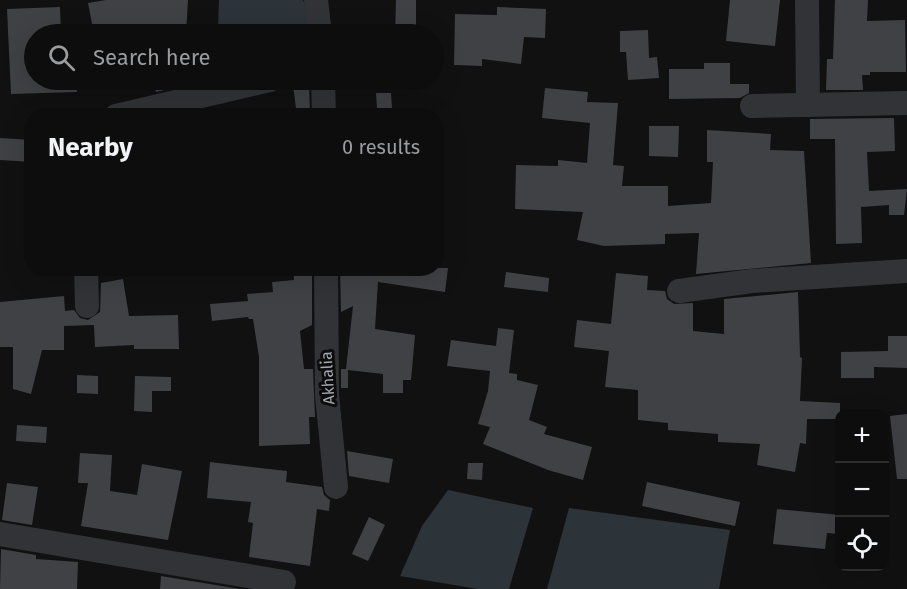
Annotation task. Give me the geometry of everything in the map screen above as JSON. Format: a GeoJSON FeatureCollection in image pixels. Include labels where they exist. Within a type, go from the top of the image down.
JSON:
{"type":"FeatureCollection","features":[{"type":"Feature","properties":{"kind":"street"},"geometry":{"type":"LineString","coordinates":[[316,0],[319,24]]}},
{"type":"Feature","properties":{"kind":"street"},"geometry":{"type":"LineString","coordinates":[[807,0],[808,105]]}},
{"type":"Feature","properties":{"kind":"street"},"geometry":{"type":"LineString","coordinates":[[150,108],[227,90]]}},
{"type":"Feature","properties":{"kind":"street"},"geometry":{"type":"LineString","coordinates":[[323,90],[324,108]]}},
{"type":"Feature","properties":{"kind":"street"},"geometry":{"type":"LineString","coordinates":[[752,106],[907,103]]}},
{"type":"Feature","properties":{"kind":"street"},"geometry":{"type":"LineString","coordinates":[[679,291],[752,281],[907,271]]}},
{"type":"Feature","properties":{"kind":"street"},"geometry":{"type":"LineString","coordinates":[[86,276],[87,306]]}},
{"type":"Feature","properties":{"kind":"street","name":"Akhalia"},"geometry":{"type":"LineString","coordinates":[[326,276],[327,394],[336,487]]}},
{"type":"Feature","properties":{"kind":"street"},"geometry":{"type":"LineString","coordinates":[[0,534],[284,582]]}},
{"type":"Feature","properties":{"kind":"shaded area"},"geometry":{"type":"Polygon","coordinates":[[[219,0],[303,0],[308,12],[308,24],[218,24],[219,0]]]}},
{"type":"Feature","properties":{"kind":"shaded area"},"geometry":{"type":"Polygon","coordinates":[[[448,490],[533,508],[509,589],[478,589],[400,576],[422,526],[448,490]]]}},
{"type":"Feature","properties":{"kind":"shaded area"},"geometry":{"type":"Polygon","coordinates":[[[569,508],[730,530],[719,589],[547,589],[569,508]]]}},
{"type":"Feature","properties":{"kind":"building"},"geometry":{"type":"Polygon","coordinates":[[[106,0],[188,0],[187,24],[92,24],[88,3],[106,0]]]}},
{"type":"Feature","properties":{"kind":"building"},"geometry":{"type":"Polygon","coordinates":[[[396,0],[416,0],[416,24],[395,24],[396,0]]]}},
{"type":"Feature","properties":{"kind":"building"},"geometry":{"type":"Polygon","coordinates":[[[730,0],[780,0],[775,46],[726,41],[730,0]]]}},
{"type":"Feature","properties":{"kind":"building"},"geometry":{"type":"Polygon","coordinates":[[[835,0],[868,0],[867,21],[905,20],[906,72],[870,72],[870,75],[862,75],[863,90],[826,90],[827,59],[833,59],[835,0]]]}},
{"type":"Feature","properties":{"kind":"building"},"geometry":{"type":"Polygon","coordinates":[[[60,7],[61,24],[24,24],[24,90],[77,90],[77,92],[11,94],[7,9],[60,7]]]}},
{"type":"Feature","properties":{"kind":"building"},"geometry":{"type":"Polygon","coordinates":[[[497,7],[546,9],[545,38],[524,37],[521,64],[482,59],[482,66],[454,65],[455,14],[497,15],[497,7]]]}},
{"type":"Feature","properties":{"kind":"building"},"geometry":{"type":"Polygon","coordinates":[[[648,30],[649,58],[657,57],[659,78],[628,80],[626,52],[620,52],[620,31],[648,30]]]}},
{"type":"Feature","properties":{"kind":"building"},"geometry":{"type":"Polygon","coordinates":[[[704,63],[730,63],[730,84],[749,84],[749,93],[740,98],[669,99],[669,69],[704,69],[704,63]]]}},
{"type":"Feature","properties":{"kind":"building"},"geometry":{"type":"Polygon","coordinates":[[[545,88],[588,92],[587,102],[618,103],[613,165],[624,166],[622,186],[668,186],[668,206],[711,203],[713,162],[707,162],[707,130],[771,134],[770,150],[804,151],[811,263],[696,274],[699,233],[665,234],[665,244],[604,246],[577,240],[583,212],[515,209],[516,165],[558,166],[558,160],[587,163],[590,123],[542,118],[545,88]]]}},
{"type":"Feature","properties":{"kind":"building"},"geometry":{"type":"Polygon","coordinates":[[[294,90],[309,90],[310,108],[296,108],[294,90]]]}},
{"type":"Feature","properties":{"kind":"building"},"geometry":{"type":"Polygon","coordinates":[[[376,93],[391,93],[392,108],[377,108],[376,93]]]}},
{"type":"Feature","properties":{"kind":"building"},"geometry":{"type":"Polygon","coordinates":[[[894,118],[895,151],[867,152],[869,191],[907,189],[904,215],[889,215],[889,205],[861,207],[862,243],[836,244],[835,139],[810,139],[810,119],[894,118]]]}},
{"type":"Feature","properties":{"kind":"building"},"geometry":{"type":"Polygon","coordinates":[[[649,126],[679,126],[678,157],[649,156],[649,126]]]}},
{"type":"Feature","properties":{"kind":"building"},"geometry":{"type":"Polygon","coordinates":[[[0,138],[24,140],[24,162],[0,160],[0,138]]]}},
{"type":"Feature","properties":{"kind":"building"},"geometry":{"type":"Polygon","coordinates":[[[444,268],[448,268],[445,292],[378,282],[375,329],[415,335],[411,380],[403,380],[403,393],[383,393],[383,374],[348,370],[348,388],[341,388],[341,369],[346,369],[353,306],[341,312],[340,276],[444,276],[444,268]]]}},
{"type":"Feature","properties":{"kind":"building"},"geometry":{"type":"Polygon","coordinates":[[[506,272],[549,278],[548,292],[504,287],[506,272]]]}},
{"type":"Feature","properties":{"kind":"building"},"geometry":{"type":"Polygon","coordinates":[[[616,273],[648,276],[647,290],[665,291],[667,299],[674,304],[693,303],[693,331],[724,334],[724,299],[798,292],[800,357],[802,358],[800,401],[840,403],[840,409],[835,409],[835,419],[807,419],[806,444],[800,443],[795,472],[757,465],[760,444],[718,442],[718,434],[668,430],[668,423],[638,420],[638,390],[605,387],[609,351],[574,347],[577,320],[611,324],[616,273]]]}},
{"type":"Feature","properties":{"kind":"building"},"geometry":{"type":"Polygon","coordinates":[[[294,276],[312,276],[312,325],[300,331],[304,369],[313,369],[315,417],[309,417],[310,444],[259,446],[259,357],[253,319],[248,317],[212,321],[210,304],[248,301],[247,294],[273,292],[272,282],[294,280],[294,276]]]}},
{"type":"Feature","properties":{"kind":"building"},"geometry":{"type":"Polygon","coordinates":[[[123,279],[129,316],[178,315],[179,349],[134,349],[134,345],[95,347],[94,325],[64,326],[64,350],[42,350],[31,394],[13,389],[13,347],[0,347],[0,302],[64,296],[65,311],[74,310],[80,318],[88,320],[100,312],[101,283],[123,279]]]}},
{"type":"Feature","properties":{"kind":"building"},"geometry":{"type":"Polygon","coordinates":[[[498,328],[514,330],[509,373],[517,374],[517,380],[538,385],[529,420],[547,427],[544,434],[592,447],[583,480],[548,470],[483,444],[490,427],[478,424],[488,391],[490,371],[447,366],[451,340],[496,346],[498,328]]]}},
{"type":"Feature","properties":{"kind":"building"},"geometry":{"type":"Polygon","coordinates":[[[888,336],[907,336],[907,368],[874,367],[874,378],[841,378],[841,352],[888,351],[888,336]]]}},
{"type":"Feature","properties":{"kind":"building"},"geometry":{"type":"Polygon","coordinates":[[[77,375],[98,376],[98,394],[77,393],[77,375]]]}},
{"type":"Feature","properties":{"kind":"building"},"geometry":{"type":"Polygon","coordinates":[[[135,376],[171,377],[171,391],[152,391],[152,412],[134,411],[135,376]]]}},
{"type":"Feature","properties":{"kind":"building"},"geometry":{"type":"Polygon","coordinates":[[[907,414],[907,479],[897,479],[890,416],[907,414]]]}},
{"type":"Feature","properties":{"kind":"building"},"geometry":{"type":"Polygon","coordinates":[[[17,425],[47,427],[46,443],[16,441],[17,425]]]}},
{"type":"Feature","properties":{"kind":"building"},"geometry":{"type":"Polygon","coordinates":[[[347,451],[393,459],[389,483],[349,476],[347,451]]]}},
{"type":"Feature","properties":{"kind":"building"},"geometry":{"type":"Polygon","coordinates":[[[80,453],[112,455],[110,491],[137,495],[142,464],[182,471],[168,540],[81,526],[88,483],[78,483],[80,453]]]}},
{"type":"Feature","properties":{"kind":"building"},"geometry":{"type":"Polygon","coordinates":[[[210,462],[287,471],[286,482],[322,487],[324,495],[330,500],[329,511],[317,509],[310,566],[249,557],[253,523],[248,522],[251,502],[207,498],[210,462]]]}},
{"type":"Feature","properties":{"kind":"building"},"geometry":{"type":"Polygon","coordinates":[[[468,463],[483,463],[482,480],[467,479],[468,463]]]}},
{"type":"Feature","properties":{"kind":"building"},"geometry":{"type":"Polygon","coordinates":[[[647,482],[740,502],[735,526],[642,506],[647,482]]]}},
{"type":"Feature","properties":{"kind":"building"},"geometry":{"type":"Polygon","coordinates":[[[7,483],[38,487],[32,525],[2,520],[7,483]]]}},
{"type":"Feature","properties":{"kind":"building"},"geometry":{"type":"Polygon","coordinates":[[[777,509],[835,515],[835,534],[827,533],[825,549],[773,544],[777,509]]]}},
{"type":"Feature","properties":{"kind":"building"},"geometry":{"type":"Polygon","coordinates":[[[369,517],[385,525],[368,561],[352,554],[369,517]]]}},
{"type":"Feature","properties":{"kind":"building"},"geometry":{"type":"Polygon","coordinates":[[[1,549],[36,555],[36,559],[78,562],[77,589],[0,589],[1,549]]]}},
{"type":"Feature","properties":{"kind":"building"},"geometry":{"type":"Polygon","coordinates":[[[161,576],[240,589],[160,589],[161,576]]]}}]}
